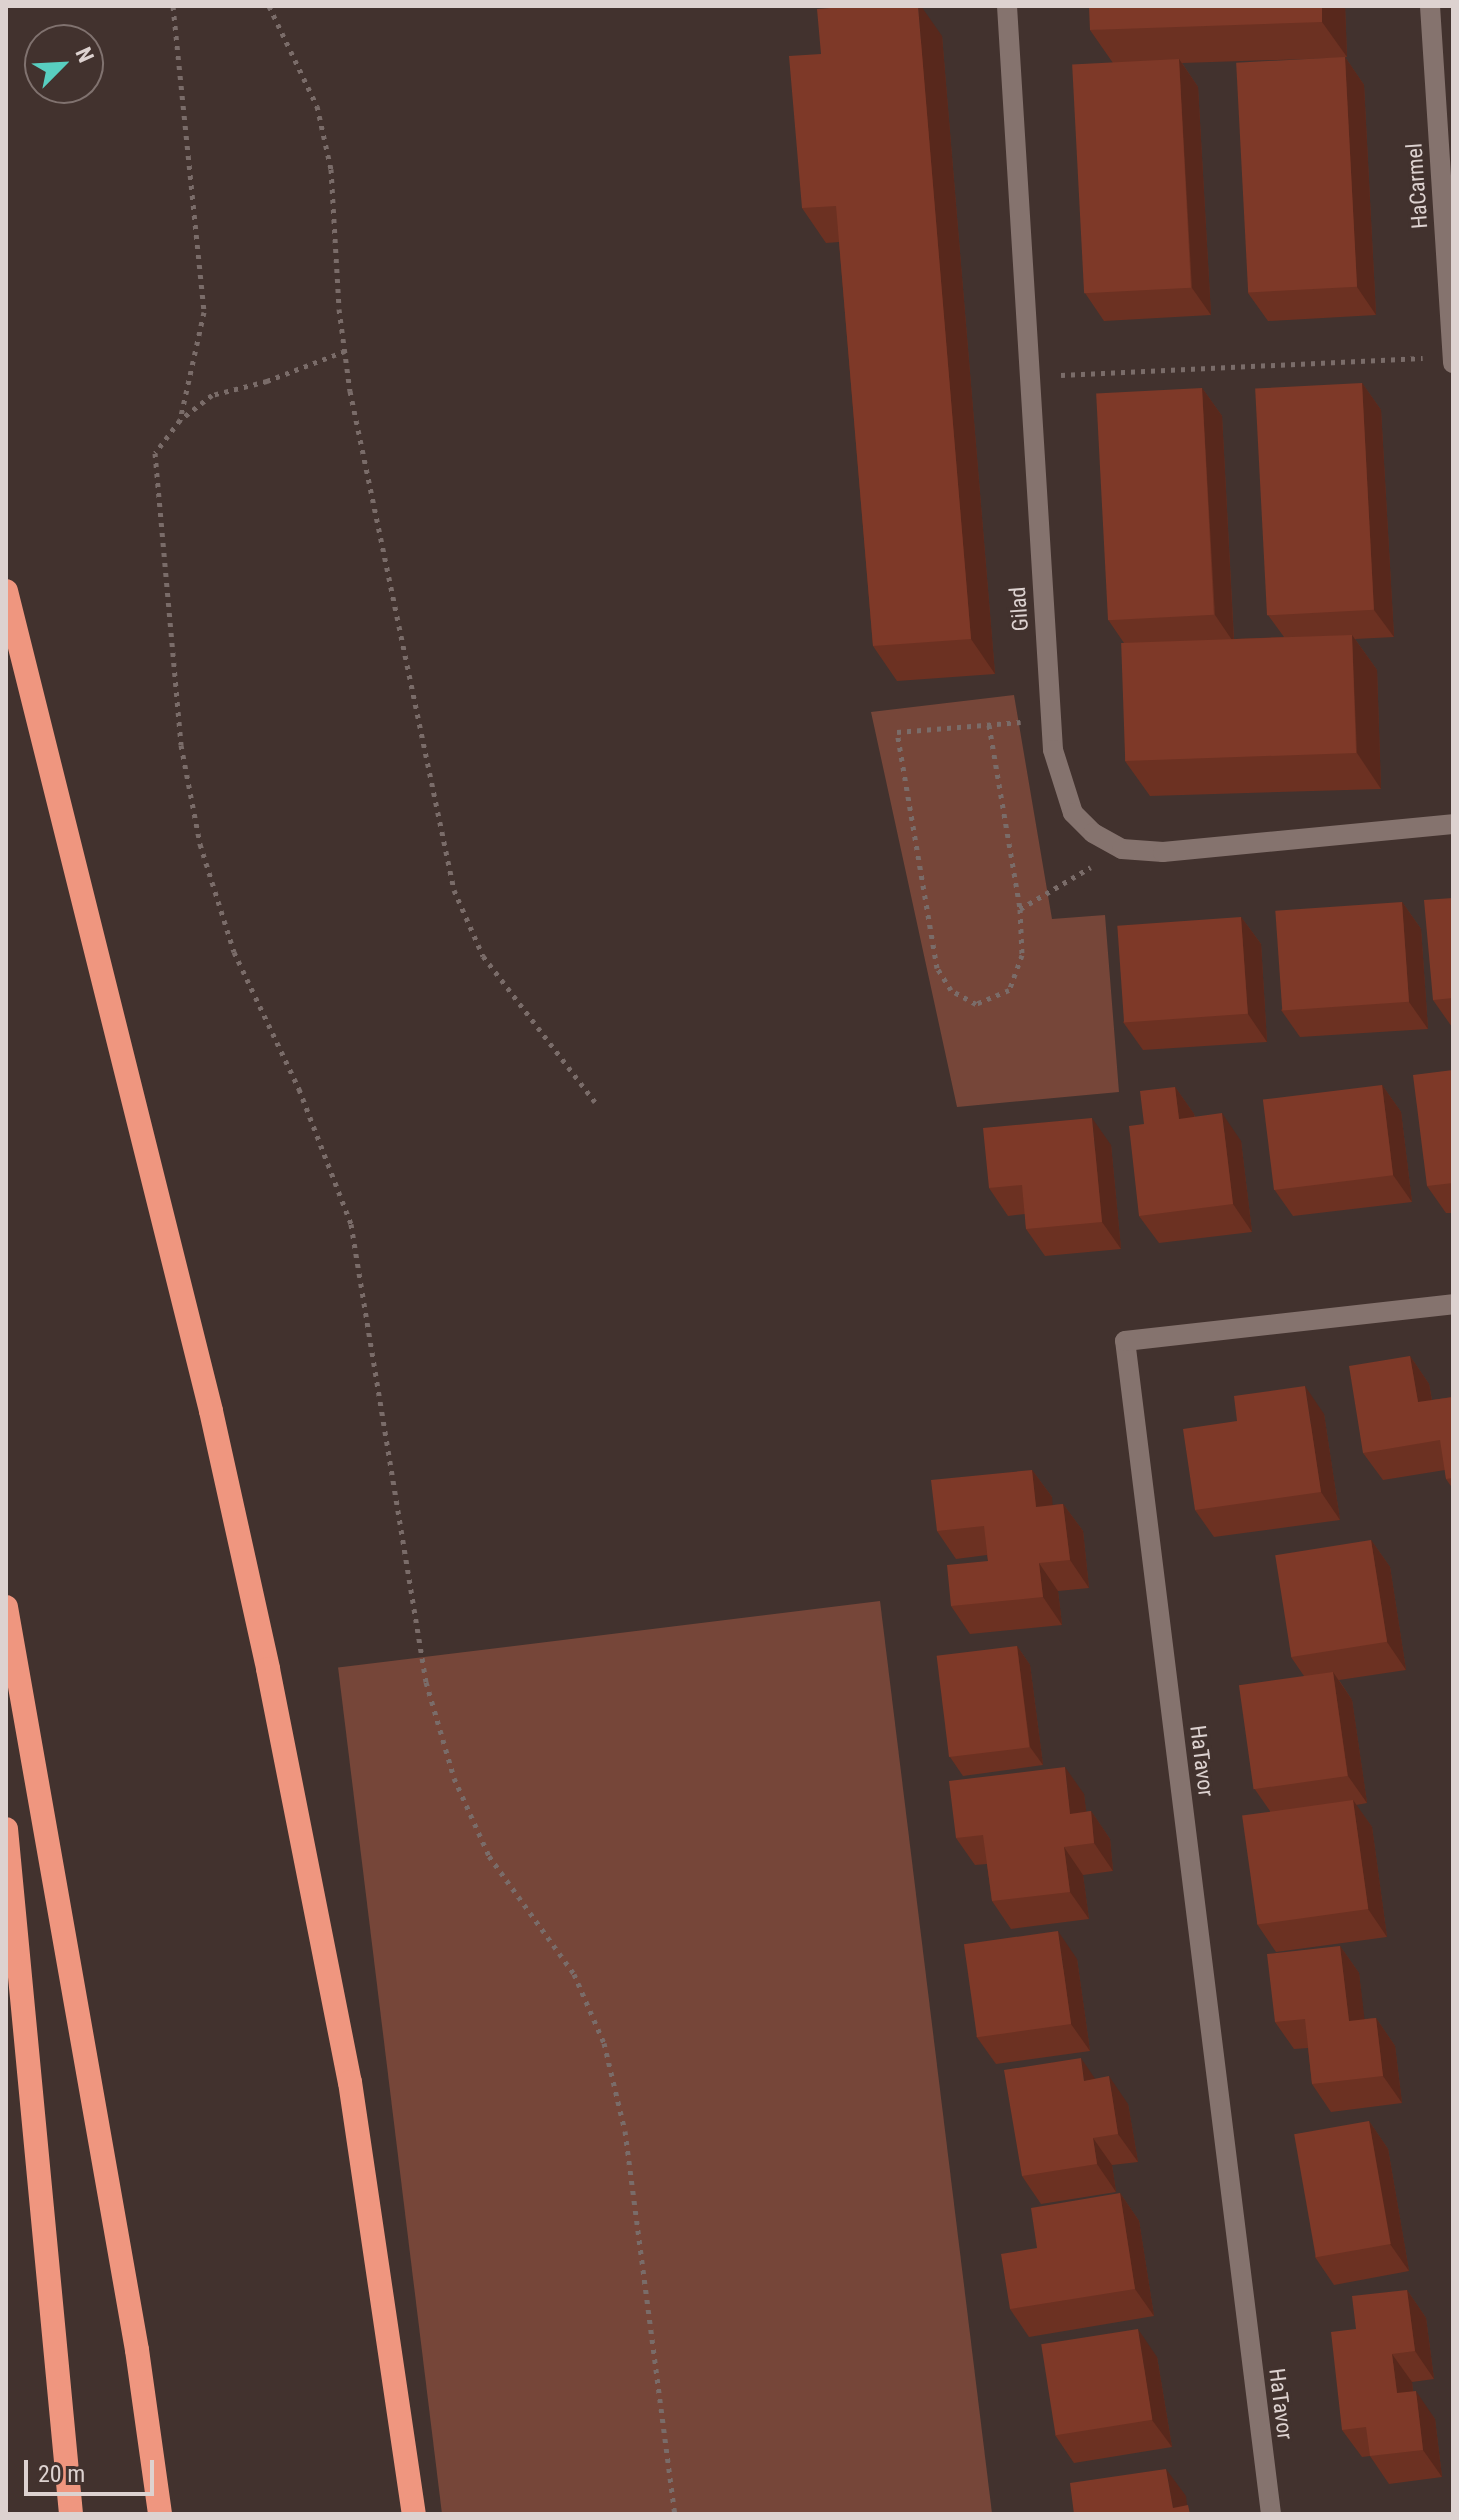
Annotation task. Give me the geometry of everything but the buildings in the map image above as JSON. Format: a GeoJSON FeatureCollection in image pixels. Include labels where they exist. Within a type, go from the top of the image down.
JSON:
{"type":"FeatureCollection","features":[{"type":"Feature","properties":{"kind":"highway"},"geometry":{"type":"LineString","coordinates":[[6,591],[228,1487],[342,2037],[417,2514]]}},
{"type":"Feature","properties":{"kind":"highway"},"geometry":{"type":"LineString","coordinates":[[6,1607],[137,2350],[160,2514]]}},
{"type":"Feature","properties":{"kind":"highway"},"geometry":{"type":"LineString","coordinates":[[6,1829],[71,2514]]}},
{"type":"Feature","properties":{"kind":"street","name":"Gilad"},"geometry":{"type":"LineString","coordinates":[[1007,6],[1050,720],[1053,750],[1073,813],[1093,833],[1122,849],[1163,852],[1453,824]]}},
{"type":"Feature","properties":{"kind":"street","name":"HaCarmel"},"geometry":{"type":"LineString","coordinates":[[1430,6],[1453,363]]}},
{"type":"Feature","properties":{"kind":"street","name":"HaTavor"},"geometry":{"type":"LineString","coordinates":[[1271,2514],[1125,1341],[1453,1304]]}},
{"type":"Feature","properties":{"kind":"path"},"geometry":{"type":"LineString","coordinates":[[173,6],[204,312],[180,420]]}},
{"type":"Feature","properties":{"kind":"path"},"geometry":{"type":"LineString","coordinates":[[269,6],[317,106],[331,169],[345,351],[454,890],[483,956],[595,1102]]}},
{"type":"Feature","properties":{"kind":"path"},"geometry":{"type":"LineString","coordinates":[[345,351],[267,381],[212,395],[180,420],[155,453],[181,745],[200,844],[234,952],[299,1089],[351,1224],[426,1682],[454,1778],[489,1856],[574,1974],[604,2043],[625,2131],[675,2514]]}},
{"type":"Feature","properties":{"kind":"path"},"geometry":{"type":"LineString","coordinates":[[1028,376],[1453,357]]}},
{"type":"Feature","properties":{"kind":"path"},"geometry":{"type":"LineString","coordinates":[[989,725],[1020,909],[1022,955],[1009,990],[976,1004],[951,990],[937,968],[897,732],[1050,720]]}},
{"type":"Feature","properties":{"kind":"path"},"geometry":{"type":"LineString","coordinates":[[1020,909],[1122,849]]}},
{"type":"Feature","properties":{"kind":"shaded area"},"geometry":{"type":"Polygon","coordinates":[[[1014,695],[1052,919],[1105,915],[1119,1092],[957,1107],[871,712],[1014,695]]]}},
{"type":"Feature","properties":{"kind":"shaded area"},"geometry":{"type":"Polygon","coordinates":[[[880,1601],[992,2514],[442,2514],[338,1668],[880,1601]]]}}]}
